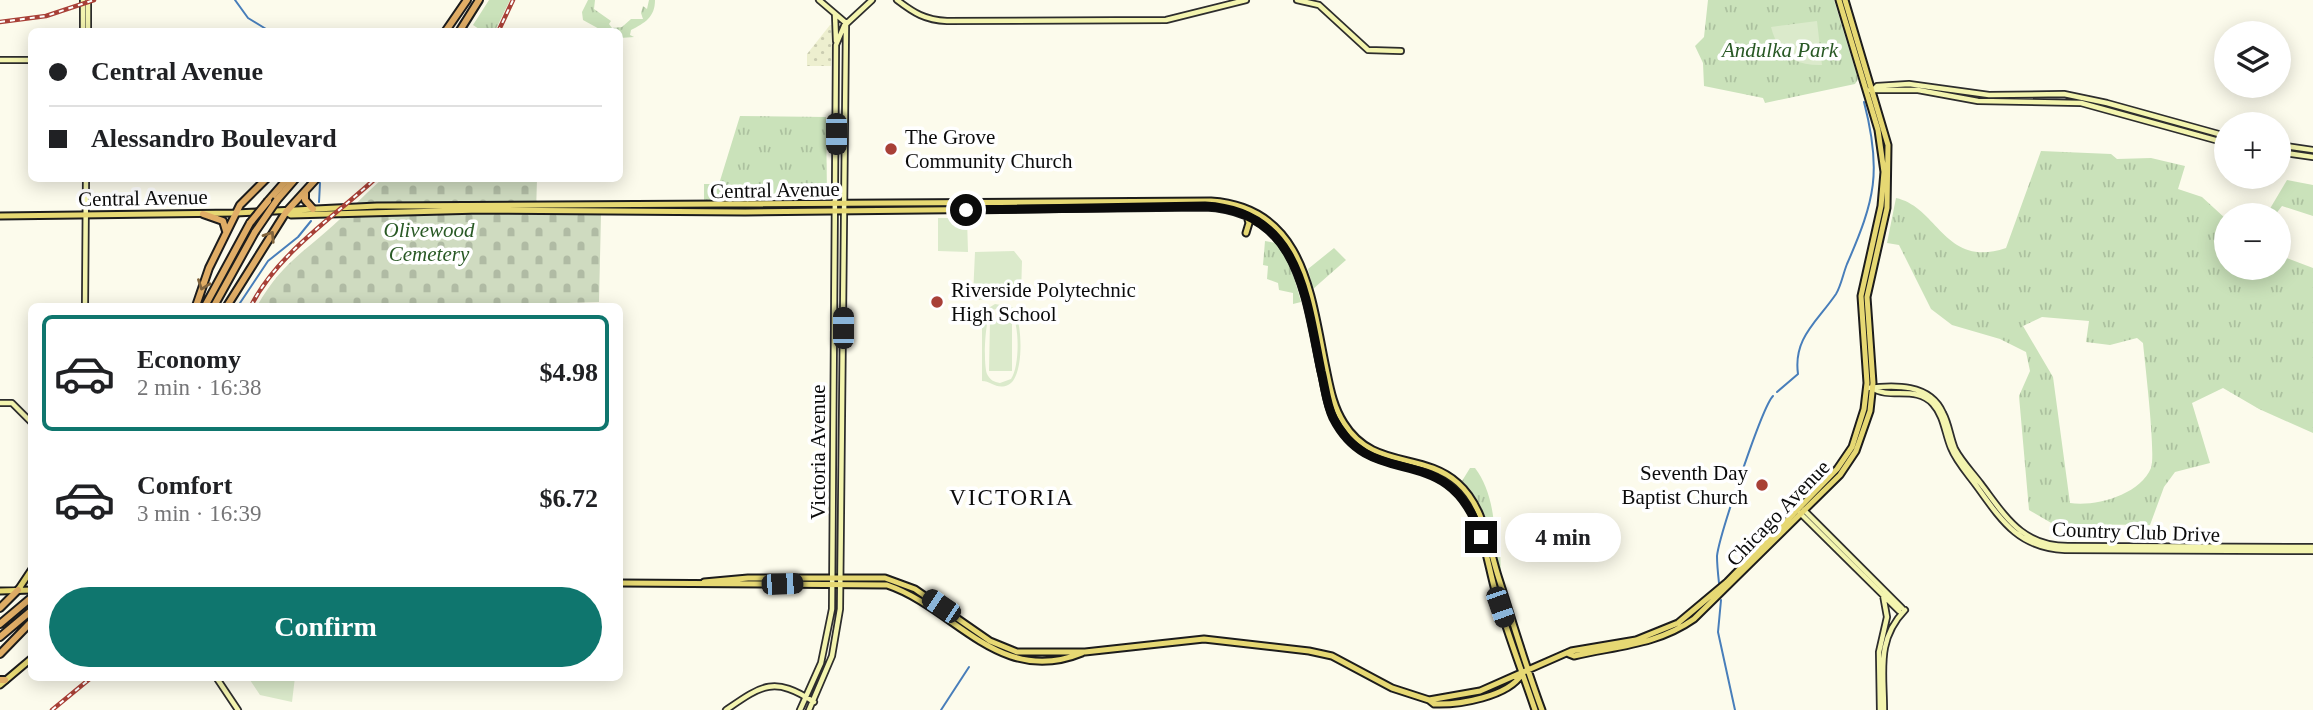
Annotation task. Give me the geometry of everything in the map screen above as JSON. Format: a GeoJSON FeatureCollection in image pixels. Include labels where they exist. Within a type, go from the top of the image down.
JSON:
{"type":"FeatureCollection","features":[{"type":"Feature","properties":{"kind":"highway"},"geometry":{"type":"LineString","coordinates":[[447,28],[467,0]]}},
{"type":"Feature","properties":{"kind":"highway"},"geometry":{"type":"LineString","coordinates":[[462,28],[479,0]]}},
{"type":"Feature","properties":{"kind":"highway"},"geometry":{"type":"LineString","coordinates":[[197,303],[226,231],[245,199],[263,182]]}},
{"type":"Feature","properties":{"kind":"highway"},"geometry":{"type":"LineString","coordinates":[[207,303],[250,223],[285,182]]}},
{"type":"Feature","properties":{"kind":"highway"},"geometry":{"type":"LineString","coordinates":[[216,303],[255,232],[293,182]]}},
{"type":"Feature","properties":{"kind":"highway"},"geometry":{"type":"LineString","coordinates":[[229,303],[285,212],[313,182]]}},
{"type":"Feature","properties":{"kind":"highway"},"geometry":{"type":"LineString","coordinates":[[304,192],[305,200],[313,209]]}},
{"type":"Feature","properties":{"kind":"highway"},"geometry":{"type":"LineString","coordinates":[[203,214],[223,221],[226,231]]}},
{"type":"Feature","properties":{"kind":"highway"},"geometry":{"type":"LineString","coordinates":[[0,608],[18,590]]}},
{"type":"Feature","properties":{"kind":"highway"},"geometry":{"type":"LineString","coordinates":[[0,624],[28,600]]}},
{"type":"Feature","properties":{"kind":"highway"},"geometry":{"type":"LineString","coordinates":[[0,636],[28,613]]}},
{"type":"Feature","properties":{"kind":"highway"},"geometry":{"type":"LineString","coordinates":[[0,654],[28,625]]}},
{"type":"Feature","properties":{"kind":"main road"},"geometry":{"type":"LineString","coordinates":[[85,0],[85,28]]}},
{"type":"Feature","properties":{"kind":"main road"},"geometry":{"type":"LineString","coordinates":[[819,0],[846,23]]}},
{"type":"Feature","properties":{"kind":"main road","name":"Victoria Avenue"},"geometry":{"type":"LineString","coordinates":[[800,710],[811,688],[828,636],[837,580],[836,45],[846,23],[872,0]]}},
{"type":"Feature","properties":{"kind":"main road"},"geometry":{"type":"LineString","coordinates":[[897,0],[915,14],[930,20],[959,21],[1166,20],[1192,16],[1246,0]]}},
{"type":"Feature","properties":{"kind":"main road"},"geometry":{"type":"LineString","coordinates":[[1297,0],[1319,5],[1368,50],[1401,51]]}},
{"type":"Feature","properties":{"kind":"main road","name":"Chicago Avenue"},"geometry":{"type":"LineString","coordinates":[[837,580],[875,577],[906,585],[1006,649],[1041,654],[1085,652],[1199,639],[1309,650],[1343,661],[1397,691],[1429,700],[1467,695],[1580,649],[1648,637],[1680,623],[1704,605],[1800,510],[1840,475],[1865,431],[1870,388],[1867,297],[1889,188],[1888,145],[1839,0]]}},
{"type":"Feature","properties":{"kind":"main road","name":"Chicago Avenue"},"geometry":{"type":"LineString","coordinates":[[1844,0],[1870,90]]}},
{"type":"Feature","properties":{"kind":"main road"},"geometry":{"type":"LineString","coordinates":[[835,14],[836,45]]}},
{"type":"Feature","properties":{"kind":"main road","name":"Victoria Avenue"},"geometry":{"type":"LineString","coordinates":[[809,710],[835,647],[846,23]]}},
{"type":"Feature","properties":{"kind":"main road"},"geometry":{"type":"LineString","coordinates":[[0,60],[28,60]]}},
{"type":"Feature","properties":{"kind":"main road"},"geometry":{"type":"LineString","coordinates":[[1870,90],[1878,86],[1909,84],[1989,95],[2064,94],[2214,133]]}},
{"type":"Feature","properties":{"kind":"main road"},"geometry":{"type":"LineString","coordinates":[[1870,90],[1918,90],[1978,101],[2081,103],[2214,140]]}},
{"type":"Feature","properties":{"kind":"main road"},"geometry":{"type":"LineString","coordinates":[[2291,147],[2313,150]]}},
{"type":"Feature","properties":{"kind":"main road"},"geometry":{"type":"LineString","coordinates":[[2291,154],[2313,157]]}},
{"type":"Feature","properties":{"kind":"main road"},"geometry":{"type":"LineString","coordinates":[[85,303],[86,182]]}},
{"type":"Feature","properties":{"kind":"main road","name":"Central Avenue"},"geometry":{"type":"LineString","coordinates":[[843,208],[1211,201],[1237,206],[1261,220]]}},
{"type":"Feature","properties":{"kind":"main road","name":"Central Avenue"},"geometry":{"type":"LineString","coordinates":[[0,216],[285,212],[377,206],[1205,206],[1261,220]]}},
{"type":"Feature","properties":{"kind":"main road","name":"Central Avenue"},"geometry":{"type":"LineString","coordinates":[[285,212],[300,215],[481,210],[836,208]]}},
{"type":"Feature","properties":{"kind":"main road"},"geometry":{"type":"LineString","coordinates":[[1246,233],[1249,223],[1247,216]]}},
{"type":"Feature","properties":{"kind":"main road"},"geometry":{"type":"LineString","coordinates":[[1261,220],[1296,253]]}},
{"type":"Feature","properties":{"kind":"main road"},"geometry":{"type":"LineString","coordinates":[[1261,220],[1284,236],[1306,275],[1340,416],[1352,444],[1425,466],[1457,482],[1471,498],[1482,520],[1535,710]]}},
{"type":"Feature","properties":{"kind":"main road"},"geometry":{"type":"LineString","coordinates":[[1278,238],[1291,256],[1301,281],[1329,408],[1352,444],[1387,464],[1429,473],[1454,484],[1457,482]]}},
{"type":"Feature","properties":{"kind":"main road","name":"Country Club Drive"},"geometry":{"type":"LineString","coordinates":[[1870,388],[1912,388],[1934,399],[1943,411],[1953,445],[1965,465],[2008,522],[2036,541],[2054,546],[2313,549]]}},
{"type":"Feature","properties":{"kind":"main road"},"geometry":{"type":"LineString","coordinates":[[0,403],[12,403],[28,420]]}},
{"type":"Feature","properties":{"kind":"main road"},"geometry":{"type":"LineString","coordinates":[[1340,416],[1349,431],[1374,452]]}},
{"type":"Feature","properties":{"kind":"main road"},"geometry":{"type":"LineString","coordinates":[[1429,473],[1457,491],[1474,514]]}},
{"type":"Feature","properties":{"kind":"main road"},"geometry":{"type":"LineString","coordinates":[[1457,482],[1474,514],[1526,673],[1542,710]]}},
{"type":"Feature","properties":{"kind":"main road"},"geometry":{"type":"LineString","coordinates":[[1800,510],[1883,595],[1900,608]]}},
{"type":"Feature","properties":{"kind":"main road"},"geometry":{"type":"LineString","coordinates":[[1800,510],[1900,608]]}},
{"type":"Feature","properties":{"kind":"main road"},"geometry":{"type":"LineString","coordinates":[[18,590],[28,576]]}},
{"type":"Feature","properties":{"kind":"main road"},"geometry":{"type":"LineString","coordinates":[[623,583],[704,582],[710,579],[837,580]]}},
{"type":"Feature","properties":{"kind":"main road"},"geometry":{"type":"LineString","coordinates":[[0,591],[28,590]]}},
{"type":"Feature","properties":{"kind":"main road"},"geometry":{"type":"LineString","coordinates":[[1882,710],[1880,652],[1886,611],[1883,595]]}},
{"type":"Feature","properties":{"kind":"main road"},"geometry":{"type":"LineString","coordinates":[[1886,611],[1900,608]]}},
{"type":"Feature","properties":{"kind":"main road"},"geometry":{"type":"LineString","coordinates":[[1882,710],[1884,647],[1890,625],[1900,608]]}},
{"type":"Feature","properties":{"kind":"main road"},"geometry":{"type":"LineString","coordinates":[[2,682],[28,661]]}},
{"type":"Feature","properties":{"kind":"main road"},"geometry":{"type":"LineString","coordinates":[[219,681],[238,710]]}},
{"type":"Feature","properties":{"kind":"main road"},"geometry":{"type":"LineString","coordinates":[[726,710],[760,688],[780,685],[814,702]]}},
{"type":"Feature","properties":{"kind":"main road"},"geometry":{"type":"LineString","coordinates":[[793,690],[811,688]]}},
{"type":"Feature","properties":{"kind":"green space"},"geometry":{"type":"Polygon","coordinates":[[[489,0],[510,0],[496,28],[478,28],[473,25],[489,0]]]}},
{"type":"Feature","properties":{"kind":"green space"},"geometry":{"type":"Polygon","coordinates":[[[588,0],[595,0],[594,9],[611,21],[609,24],[612,28],[598,28],[583,20],[582,12],[588,0]]]}},
{"type":"Feature","properties":{"kind":"green space"},"geometry":{"type":"Polygon","coordinates":[[[649,0],[655,0],[648,19],[631,30],[630,35],[634,37],[623,38],[623,28],[612,28],[622,27],[631,19],[643,19],[643,6],[647,9],[649,0]]]}},
{"type":"Feature","properties":{"kind":"green space","name":"Andulka Park"},"geometry":{"type":"Polygon","coordinates":[[[1708,0],[1834,0],[1858,79],[1855,84],[1765,103],[1763,98],[1704,86],[1703,63],[1695,46],[1704,37],[1708,0]]]}},
{"type":"Feature","properties":{"kind":"green space"},"geometry":{"type":"Polygon","coordinates":[[[1817,21],[1822,65],[1795,61],[1778,44],[1771,27],[1817,21]]]}},
{"type":"Feature","properties":{"kind":"green space"},"geometry":{"type":"Polygon","coordinates":[[[830,25],[834,25],[831,66],[807,66],[807,54],[830,25]]]}},
{"type":"Feature","properties":{"kind":"green space"},"geometry":{"type":"Polygon","coordinates":[[[740,116],[826,117],[827,195],[704,200],[704,184],[719,184],[740,116]]]}},
{"type":"Feature","properties":{"kind":"green space"},"geometry":{"type":"Polygon","coordinates":[[[2041,151],[2111,154],[2117,159],[2151,158],[2185,166],[2178,189],[2202,197],[2214,208],[2214,280],[2291,280],[2291,260],[2313,268],[2313,433],[2259,409],[2223,388],[2192,403],[2210,463],[2175,472],[2164,487],[2150,525],[2053,524],[2029,510],[2019,396],[2030,371],[2026,352],[2000,339],[1952,325],[1931,309],[1899,245],[1887,243],[1896,198],[1922,213],[1955,244],[1969,250],[1985,252],[2006,248],[2041,151]],[[2042,317],[2023,326],[2053,377],[2070,503],[2080,504],[2104,501],[2127,492],[2145,477],[2151,468],[2152,460],[2143,343],[2137,338],[2110,345],[2086,342],[2089,321],[2042,317]]]}},
{"type":"Feature","properties":{"kind":"green space"},"geometry":{"type":"Polygon","coordinates":[[[2291,181],[2313,185],[2313,216],[2291,209],[2291,203],[2273,203],[2282,189],[2291,189],[2291,181]]]}},
{"type":"Feature","properties":{"kind":"green space","name":"Olivewood Cemetery"},"geometry":{"type":"Polygon","coordinates":[[[379,182],[537,182],[536,213],[601,215],[599,302],[259,303],[285,268],[379,182]]]}},
{"type":"Feature","properties":{"kind":"green space"},"geometry":{"type":"Polygon","coordinates":[[[938,218],[967,218],[968,252],[938,251],[938,218]]]}},
{"type":"Feature","properties":{"kind":"green space"},"geometry":{"type":"Polygon","coordinates":[[[1265,241],[1276,243],[1285,257],[1301,302],[1293,304],[1293,293],[1279,290],[1278,283],[1267,279],[1268,266],[1263,265],[1265,241]]]}},
{"type":"Feature","properties":{"kind":"green space"},"geometry":{"type":"Polygon","coordinates":[[[1334,248],[1346,260],[1313,289],[1308,269],[1334,248]]]}},
{"type":"Feature","properties":{"kind":"green space"},"geometry":{"type":"Polygon","coordinates":[[[1014,251],[1022,261],[1021,295],[978,300],[973,296],[975,252],[1014,251]]]}},
{"type":"Feature","properties":{"kind":"green space"},"geometry":{"type":"Polygon","coordinates":[[[995,304],[1012,307],[1016,313],[1020,335],[1020,360],[1014,380],[1004,386],[982,381],[982,307],[987,309],[995,304]],[[1001,307],[991,311],[986,332],[987,374],[989,378],[1000,383],[1011,379],[1016,364],[1016,324],[1010,310],[1001,307]]]}},
{"type":"Feature","properties":{"kind":"green space"},"geometry":{"type":"Polygon","coordinates":[[[990,319],[1012,320],[1012,371],[989,371],[990,319]]]}},
{"type":"Feature","properties":{"kind":"green space"},"geometry":{"type":"Polygon","coordinates":[[[1470,468],[1475,468],[1488,495],[1494,526],[1493,545],[1483,512],[1462,481],[1470,468]]]}},
{"type":"Feature","properties":{"kind":"green space"},"geometry":{"type":"Polygon","coordinates":[[[1493,546],[1500,548],[1501,575],[1498,563],[1493,546]]]}},
{"type":"Feature","properties":{"kind":"green space"},"geometry":{"type":"Polygon","coordinates":[[[251,681],[295,681],[292,702],[260,695],[251,681]]]}},
{"type":"Feature","properties":{"kind":"waterway"},"geometry":{"type":"LineString","coordinates":[[235,0],[248,18],[264,28]]}},
{"type":"Feature","properties":{"kind":"waterway"},"geometry":{"type":"LineString","coordinates":[[1777,392],[1798,374],[1797,361],[1803,340],[1838,291],[1864,221],[1873,185],[1874,167],[1870,126],[1864,102]]}},
{"type":"Feature","properties":{"kind":"waterway"},"geometry":{"type":"LineString","coordinates":[[319,202],[320,183]]}},
{"type":"Feature","properties":{"kind":"waterway"},"geometry":{"type":"LineString","coordinates":[[240,303],[268,261],[298,237],[311,221]]}},
{"type":"Feature","properties":{"kind":"waterway"},"geometry":{"type":"LineString","coordinates":[[1719,583],[1717,556],[1725,525],[1751,446],[1773,396]]}},
{"type":"Feature","properties":{"kind":"waterway"},"geometry":{"type":"LineString","coordinates":[[1721,600],[1718,632],[1735,710]]}},
{"type":"Feature","properties":{"kind":"waterway"},"geometry":{"type":"LineString","coordinates":[[941,710],[969,667]]}},
{"type":"Feature","properties":{"kind":"railway"},"geometry":{"type":"LineString","coordinates":[[0,22],[46,16],[94,0]]}},
{"type":"Feature","properties":{"kind":"railway"},"geometry":{"type":"LineString","coordinates":[[500,28],[513,0]]}},
{"type":"Feature","properties":{"kind":"railway"},"geometry":{"type":"LineString","coordinates":[[253,303],[262,287],[291,253],[371,182]]}},
{"type":"Feature","properties":{"kind":"railway"},"geometry":{"type":"LineString","coordinates":[[52,710],[87,681]]}},
{"type":"Feature","properties":{"kind":"place","name":"The Grove Community Church"},"geometry":{"type":"Point","coordinates":[891,149]}},
{"type":"Feature","properties":{"kind":"place","name":"Riverside Polytechnic High School"},"geometry":{"type":"Point","coordinates":[937,302]}},
{"type":"Feature","properties":{"kind":"place","name":"Seventh Day Baptist Church"},"geometry":{"type":"Point","coordinates":[1762,485]}},
{"type":"Feature","properties":{"kind":"district","name":"VICTORIA"},"geometry":{"type":"Point","coordinates":[1012,497]}},
{"type":"Feature","properties":{"kind":"route"},"geometry":{"type":"LineString","coordinates":[[966,210],[1205,206],[1241,213],[1259,223],[1282,242],[1297,269],[1329,408],[1341,430],[1352,444],[1371,457],[1387,464],[1415,468],[1448,484],[1457,491],[1474,514],[1481,537]]}}]}
